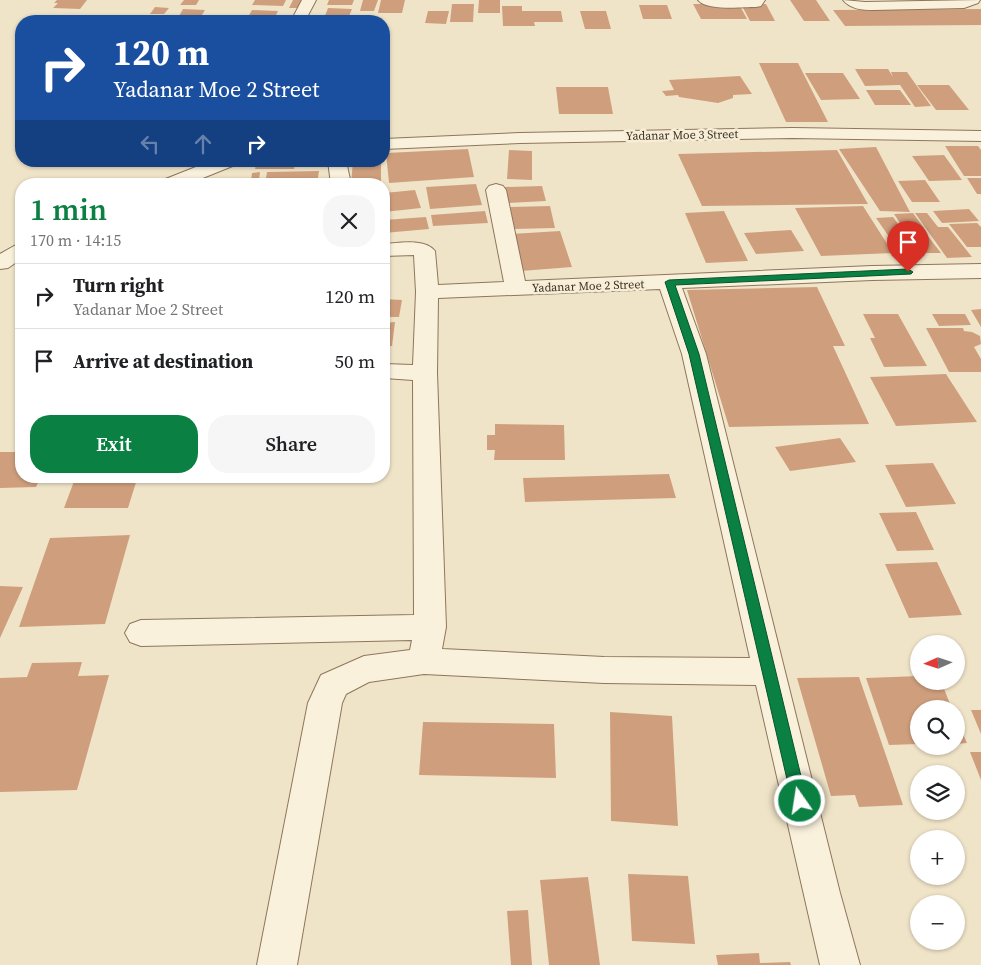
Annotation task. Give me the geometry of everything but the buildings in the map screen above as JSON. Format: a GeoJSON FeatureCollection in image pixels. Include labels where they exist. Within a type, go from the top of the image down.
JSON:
{"type":"FeatureCollection","features":[{"type":"Feature","properties":{"kind":"street"},"geometry":{"type":"LineString","coordinates":[[301,15],[308,0]]}},
{"type":"Feature","properties":{"kind":"street"},"geometry":{"type":"LineString","coordinates":[[705,0],[723,3],[756,3],[758,0]]}},
{"type":"Feature","properties":{"kind":"street"},"geometry":{"type":"LineString","coordinates":[[850,0],[863,6],[873,6],[964,4],[973,0]]}},
{"type":"Feature","properties":{"kind":"street","name":"Yadanar Moe 3 Street"},"geometry":{"type":"LineString","coordinates":[[390,144],[520,138],[794,133],[981,136]]}},
{"type":"Feature","properties":{"kind":"street"},"geometry":{"type":"LineString","coordinates":[[185,178],[213,167]]}},
{"type":"Feature","properties":{"kind":"street"},"geometry":{"type":"LineString","coordinates":[[496,190],[516,289]]}},
{"type":"Feature","properties":{"kind":"street"},"geometry":{"type":"LineString","coordinates":[[390,250],[418,249],[424,251],[427,292],[425,373],[430,627],[424,661]]}},
{"type":"Feature","properties":{"kind":"street"},"geometry":{"type":"LineString","coordinates":[[0,263],[15,254]]}},
{"type":"Feature","properties":{"kind":"street","name":"Yadanar Moe 2 Street"},"geometry":{"type":"LineString","coordinates":[[427,292],[981,270]]}},
{"type":"Feature","properties":{"kind":"street"},"geometry":{"type":"LineString","coordinates":[[669,282],[694,354],[821,893],[840,965]]}},
{"type":"Feature","properties":{"kind":"street"},"geometry":{"type":"LineString","coordinates":[[390,370],[425,373]]}},
{"type":"Feature","properties":{"kind":"street"},"geometry":{"type":"LineString","coordinates":[[141,633],[430,627]]}},
{"type":"Feature","properties":{"kind":"street"},"geometry":{"type":"LineString","coordinates":[[277,965],[325,703],[333,684],[364,669],[424,661],[604,670],[770,672]]}},
{"type":"Feature","properties":{"kind":"route"},"geometry":{"type":"LineString","coordinates":[[800,801],[694,354],[669,282],[908,272]]}}]}
